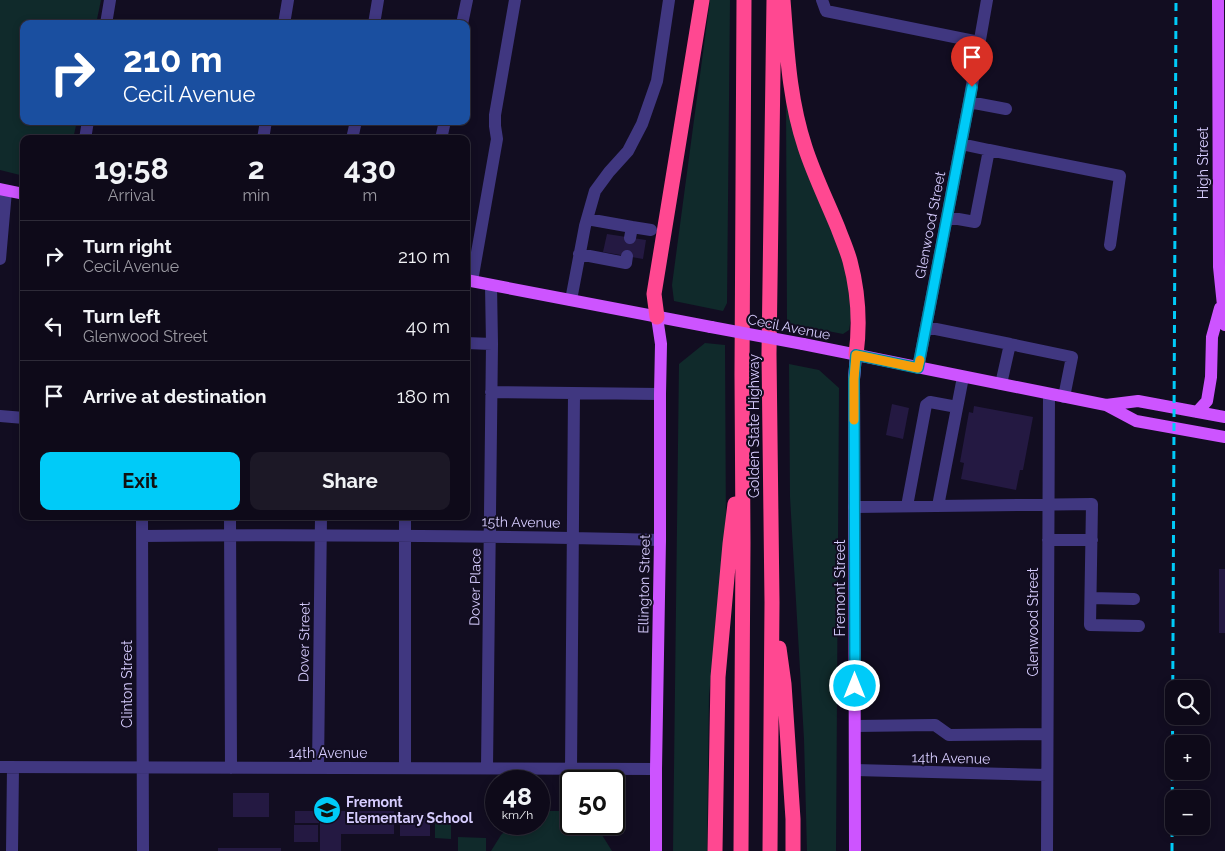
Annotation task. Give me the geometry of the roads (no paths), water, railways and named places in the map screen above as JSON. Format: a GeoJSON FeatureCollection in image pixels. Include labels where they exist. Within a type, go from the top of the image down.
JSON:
{"type":"FeatureCollection","features":[{"type":"Feature","properties":{"kind":"highway"},"geometry":{"type":"LineString","coordinates":[[657,317],[654,294],[702,0]]}},
{"type":"Feature","properties":{"kind":"highway","name":"Golden State Highway"},"geometry":{"type":"LineString","coordinates":[[741,851],[744,0]]}},
{"type":"Feature","properties":{"kind":"highway","name":"Golden State Highway"},"geometry":{"type":"LineString","coordinates":[[770,851],[772,602],[769,354],[774,0]]}},
{"type":"Feature","properties":{"kind":"highway"},"geometry":{"type":"LineString","coordinates":[[783,0],[791,88],[797,119],[805,148],[850,261],[858,312],[856,355]]}},
{"type":"Feature","properties":{"kind":"highway"},"geometry":{"type":"LineString","coordinates":[[715,851],[718,677],[730,544],[743,451]]}},
{"type":"Feature","properties":{"kind":"highway"},"geometry":{"type":"LineString","coordinates":[[772,602],[784,684],[794,819],[793,851]]}},
{"type":"Feature","properties":{"kind":"main road","name":"High Street"},"geometry":{"type":"LineString","coordinates":[[1220,0],[1222,301],[1225,325]]}},
{"type":"Feature","properties":{"kind":"main road"},"geometry":{"type":"LineString","coordinates":[[3,190],[20,193]]}},
{"type":"Feature","properties":{"kind":"main road","name":"Cecil Avenue"},"geometry":{"type":"LineString","coordinates":[[470,281],[803,344],[1064,396],[1106,405],[1136,421],[1225,437]]}},
{"type":"Feature","properties":{"kind":"main road"},"geometry":{"type":"LineString","coordinates":[[1197,412],[1207,401],[1211,377],[1212,337],[1222,301]]}},
{"type":"Feature","properties":{"kind":"main road","name":"Ellington Street"},"geometry":{"type":"LineString","coordinates":[[656,851],[660,540],[660,344],[657,317]]}},
{"type":"Feature","properties":{"kind":"main road","name":"Fremont Street"},"geometry":{"type":"LineString","coordinates":[[854,851],[854,379],[856,355]]}},
{"type":"Feature","properties":{"kind":"main road","name":"Cecil Avenue"},"geometry":{"type":"LineString","coordinates":[[1106,405],[1138,401],[1225,417]]}},
{"type":"Feature","properties":{"kind":"street"},"geometry":{"type":"LineString","coordinates":[[107,20],[110,0]]}},
{"type":"Feature","properties":{"kind":"street"},"geometry":{"type":"LineString","coordinates":[[285,20],[288,0]]}},
{"type":"Feature","properties":{"kind":"street"},"geometry":{"type":"LineString","coordinates":[[375,20],[378,0]]}},
{"type":"Feature","properties":{"kind":"street"},"geometry":{"type":"LineString","coordinates":[[463,20],[467,0]]}},
{"type":"Feature","properties":{"kind":"street"},"geometry":{"type":"LineString","coordinates":[[470,276],[497,139],[495,115],[515,0]]}},
{"type":"Feature","properties":{"kind":"street"},"geometry":{"type":"LineString","coordinates":[[571,300],[579,254],[595,191],[608,172],[628,151],[642,124],[657,81],[669,0]]}},
{"type":"Feature","properties":{"kind":"street","name":"Glenwood Street"},"geometry":{"type":"LineString","coordinates":[[918,368],[987,0]]}},
{"type":"Feature","properties":{"kind":"street"},"geometry":{"type":"LineString","coordinates":[[824,6],[979,42]]}},
{"type":"Feature","properties":{"kind":"street"},"geometry":{"type":"LineString","coordinates":[[969,102],[1006,109]]}},
{"type":"Feature","properties":{"kind":"street"},"geometry":{"type":"LineString","coordinates":[[961,144],[1120,176],[1110,244]]}},
{"type":"Feature","properties":{"kind":"street"},"geometry":{"type":"LineString","coordinates":[[947,217],[975,222],[990,150]]}},
{"type":"Feature","properties":{"kind":"street"},"geometry":{"type":"LineString","coordinates":[[0,259],[3,190]]}},
{"type":"Feature","properties":{"kind":"street"},"geometry":{"type":"LineString","coordinates":[[587,219],[631,232],[652,230]]}},
{"type":"Feature","properties":{"kind":"street"},"geometry":{"type":"LineString","coordinates":[[579,254],[626,262],[627,256]]}},
{"type":"Feature","properties":{"kind":"street","name":"Dover Place"},"geometry":{"type":"LineString","coordinates":[[487,768],[491,537],[491,285]]}},
{"type":"Feature","properties":{"kind":"street"},"geometry":{"type":"LineString","coordinates":[[926,327],[1072,357],[1064,396]]}},
{"type":"Feature","properties":{"kind":"street"},"geometry":{"type":"LineString","coordinates":[[470,343],[492,344]]}},
{"type":"Feature","properties":{"kind":"street"},"geometry":{"type":"LineString","coordinates":[[1001,384],[1010,344]]}},
{"type":"Feature","properties":{"kind":"street"},"geometry":{"type":"LineString","coordinates":[[938,506],[963,377]]}},
{"type":"Feature","properties":{"kind":"street"},"geometry":{"type":"LineString","coordinates":[[491,392],[660,394]]}},
{"type":"Feature","properties":{"kind":"street"},"geometry":{"type":"LineString","coordinates":[[571,769],[574,394]]}},
{"type":"Feature","properties":{"kind":"street","name":"Glenwood Street"},"geometry":{"type":"LineString","coordinates":[[1047,851],[1049,394]]}},
{"type":"Feature","properties":{"kind":"street"},"geometry":{"type":"LineString","coordinates":[[907,506],[926,405],[930,402],[957,407]]}},
{"type":"Feature","properties":{"kind":"street"},"geometry":{"type":"LineString","coordinates":[[0,416],[20,418]]}},
{"type":"Feature","properties":{"kind":"street"},"geometry":{"type":"LineString","coordinates":[[854,507],[1092,504],[1090,625],[1139,626]]}},
{"type":"Feature","properties":{"kind":"street","name":"Clinton Street"},"geometry":{"type":"LineString","coordinates":[[142,520],[144,851]]}},
{"type":"Feature","properties":{"kind":"street"},"geometry":{"type":"LineString","coordinates":[[230,520],[231,768]]}},
{"type":"Feature","properties":{"kind":"street","name":"Dover Street"},"geometry":{"type":"LineString","coordinates":[[318,768],[321,520]]}},
{"type":"Feature","properties":{"kind":"street"},"geometry":{"type":"LineString","coordinates":[[405,520],[405,768]]}},
{"type":"Feature","properties":{"kind":"street","name":"15th Avenue"},"geometry":{"type":"LineString","coordinates":[[142,536],[405,536],[660,540]]}},
{"type":"Feature","properties":{"kind":"street"},"geometry":{"type":"LineString","coordinates":[[1048,540],[1092,540]]}},
{"type":"Feature","properties":{"kind":"street"},"geometry":{"type":"LineString","coordinates":[[1091,598],[1134,599]]}},
{"type":"Feature","properties":{"kind":"street"},"geometry":{"type":"LineString","coordinates":[[855,726],[936,725],[949,735],[1047,734]]}},
{"type":"Feature","properties":{"kind":"street","name":"14th Avenue"},"geometry":{"type":"LineString","coordinates":[[0,767],[656,769]]}},
{"type":"Feature","properties":{"kind":"street"},"geometry":{"type":"LineString","coordinates":[[12,851],[13,767]]}},
{"type":"Feature","properties":{"kind":"street","name":"14th Avenue"},"geometry":{"type":"LineString","coordinates":[[855,770],[1047,775]]}},
{"type":"Feature","properties":{"kind":"railway"},"geometry":{"type":"LineString","coordinates":[[1172,851],[1176,0]]}},
{"type":"Feature","properties":{"kind":"place","name":"Fremont Elementary School"},"geometry":{"type":"Point","coordinates":[327,810]}}]}
